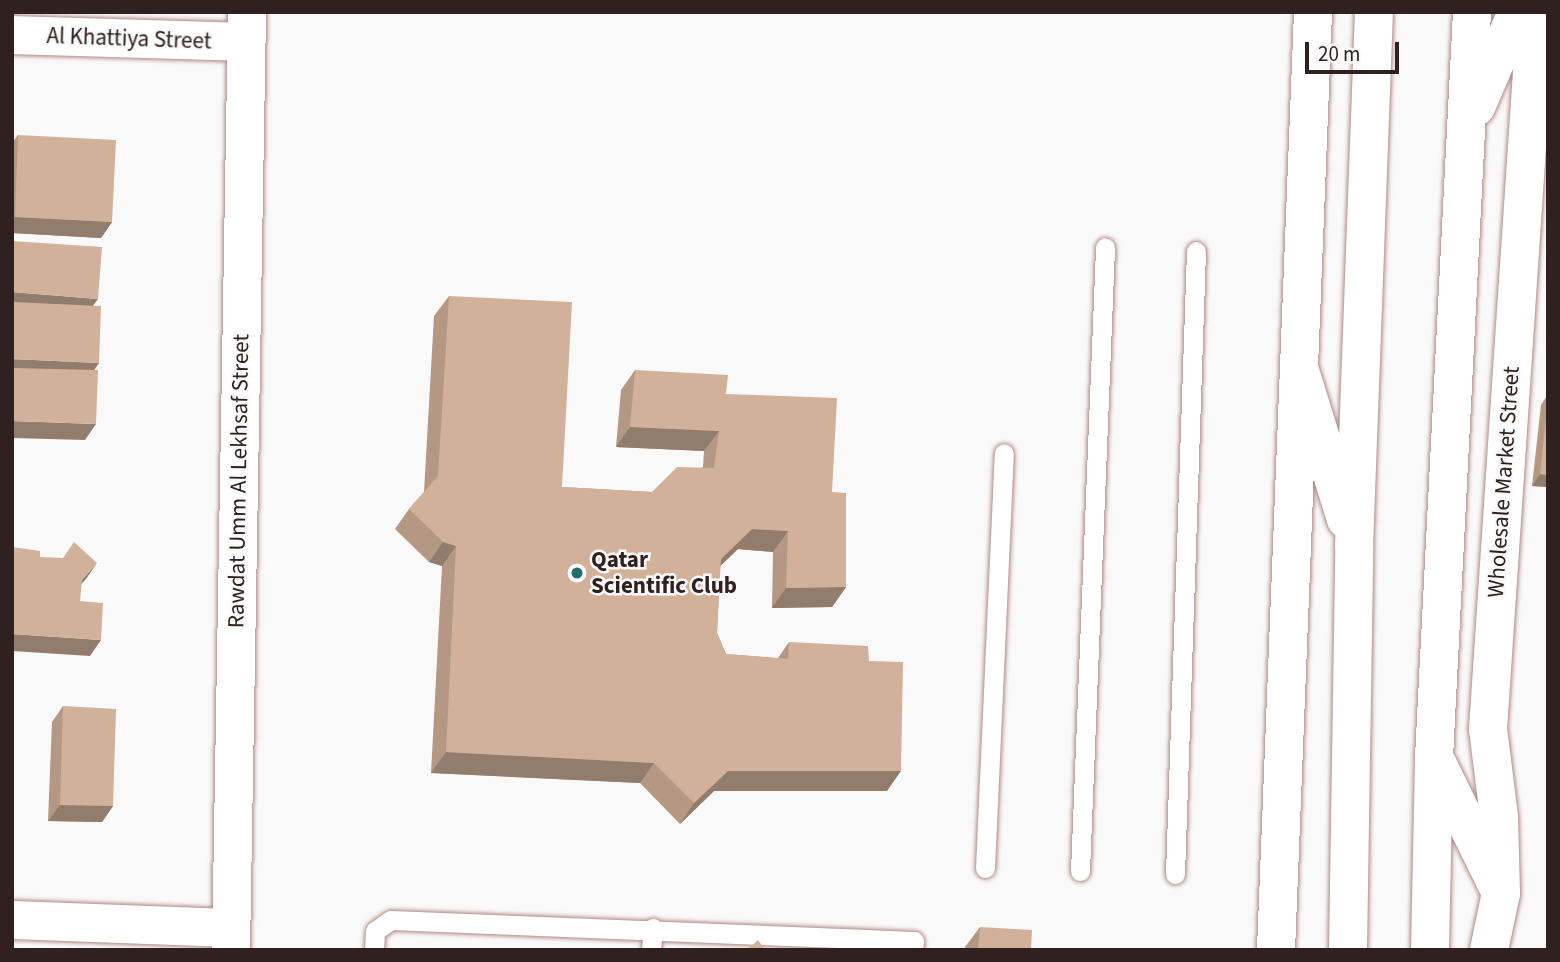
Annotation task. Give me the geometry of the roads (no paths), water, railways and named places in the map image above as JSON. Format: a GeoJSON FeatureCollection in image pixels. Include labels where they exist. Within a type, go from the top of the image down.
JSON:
{"type":"FeatureCollection","features":[{"type":"Feature","properties":{"kind":"street"},"geometry":{"type":"LineString","coordinates":[[1276,950],[1314,12]]}},
{"type":"Feature","properties":{"kind":"street"},"geometry":{"type":"LineString","coordinates":[[1348,950],[1354,546],[1374,12]]}},
{"type":"Feature","properties":{"kind":"street"},"geometry":{"type":"LineString","coordinates":[[1430,950],[1434,757],[1472,12]]}},
{"type":"Feature","properties":{"kind":"street"},"geometry":{"type":"LineString","coordinates":[[1467,128],[1517,12]]}},
{"type":"Feature","properties":{"kind":"street","name":"Wholesale Market Street"},"geometry":{"type":"LineString","coordinates":[[1489,950],[1501,893],[1499,817],[1488,729],[1536,12]]}},
{"type":"Feature","properties":{"kind":"street","name":"Al Khattiya Street"},"geometry":{"type":"LineString","coordinates":[[12,35],[246,27]]}},
{"type":"Feature","properties":{"kind":"street","name":"Rawdat Umm Al Lekhsaf Street"},"geometry":{"type":"LineString","coordinates":[[231,939],[246,27]]}},
{"type":"Feature","properties":{"kind":"street"},"geometry":{"type":"LineString","coordinates":[[1301,374],[1354,546]]}},
{"type":"Feature","properties":{"kind":"street"},"geometry":{"type":"LineString","coordinates":[[1434,757],[1501,893]]}},
{"type":"Feature","properties":{"kind":"street"},"geometry":{"type":"LineString","coordinates":[[12,920],[231,939]]}},
{"type":"Feature","properties":{"kind":"lane"},"geometry":{"type":"LineString","coordinates":[[1080,871],[1105,248]]}},
{"type":"Feature","properties":{"kind":"lane"},"geometry":{"type":"LineString","coordinates":[[1175,874],[1196,251]]}},
{"type":"Feature","properties":{"kind":"lane"},"geometry":{"type":"LineString","coordinates":[[985,868],[1004,453]]}},
{"type":"Feature","properties":{"kind":"lane"},"geometry":{"type":"LineString","coordinates":[[374,950],[376,931],[391,920],[653,928],[914,941],[913,950]]}},
{"type":"Feature","properties":{"kind":"lane"},"geometry":{"type":"LineString","coordinates":[[651,950],[653,928]]}},
{"type":"Feature","properties":{"kind":"place","name":"Qatar Scientific Club"},"geometry":{"type":"Point","coordinates":[577,573]}}]}
